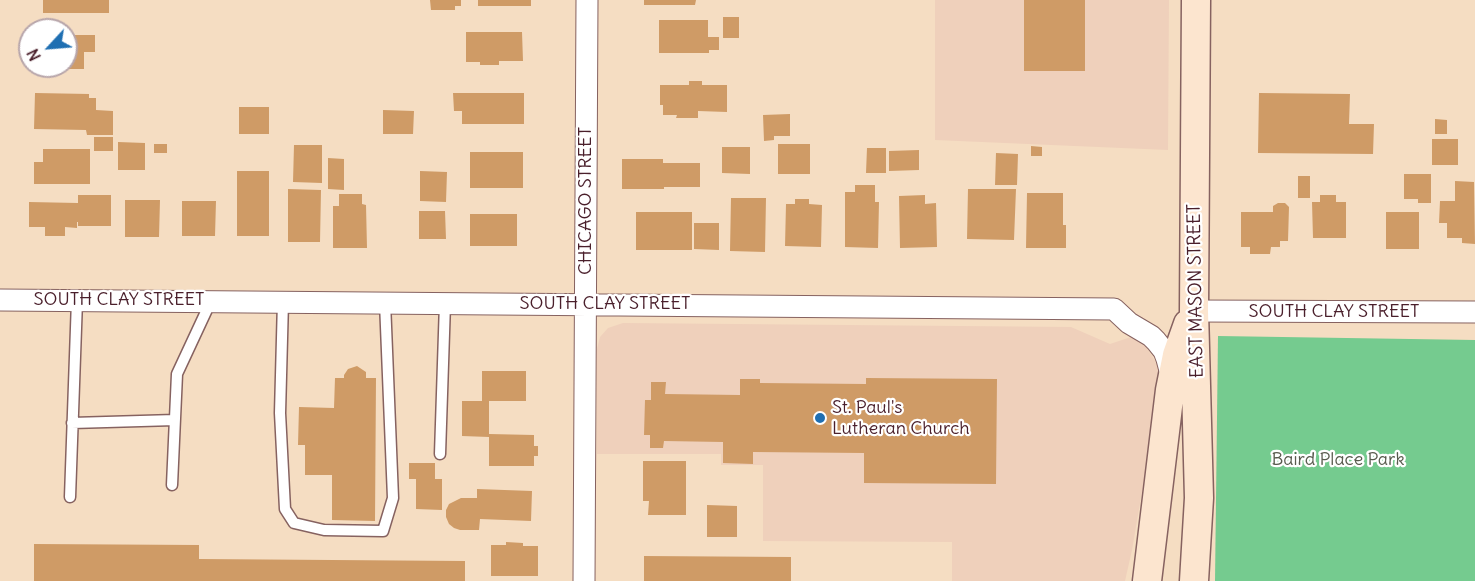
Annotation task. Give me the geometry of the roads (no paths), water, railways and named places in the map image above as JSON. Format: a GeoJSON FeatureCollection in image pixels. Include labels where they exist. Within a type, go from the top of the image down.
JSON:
{"type":"FeatureCollection","features":[{"type":"Feature","properties":{"kind":"main road","name":"EAST MASON STREET"},"geometry":{"type":"LineString","coordinates":[[1194,581],[1199,498],[1194,311],[1196,0]]}},
{"type":"Feature","properties":{"kind":"main road"},"geometry":{"type":"LineString","coordinates":[[1147,581],[1172,380],[1179,348],[1194,311]]}},
{"type":"Feature","properties":{"kind":"street","name":"CHICAGO STREET"},"geometry":{"type":"LineString","coordinates":[[584,581],[587,0]]}},
{"type":"Feature","properties":{"kind":"street","name":"SOUTH CLAY STREET"},"geometry":{"type":"LineString","coordinates":[[0,300],[1114,309],[1129,323],[1156,341],[1164,351],[1172,380]]}},
{"type":"Feature","properties":{"kind":"street","name":"SOUTH CLAY STREET"},"geometry":{"type":"LineString","coordinates":[[1194,311],[1475,312]]}},
{"type":"Feature","properties":{"kind":"lane"},"geometry":{"type":"LineString","coordinates":[[70,497],[76,300]]}},
{"type":"Feature","properties":{"kind":"lane"},"geometry":{"type":"LineString","coordinates":[[172,485],[177,374],[211,301]]}},
{"type":"Feature","properties":{"kind":"lane"},"geometry":{"type":"LineString","coordinates":[[283,302],[280,413],[285,509],[294,522],[324,530],[383,531],[393,498],[385,302]]}},
{"type":"Feature","properties":{"kind":"lane"},"geometry":{"type":"LineString","coordinates":[[440,454],[445,303]]}},
{"type":"Feature","properties":{"kind":"lane"},"geometry":{"type":"LineString","coordinates":[[72,423],[175,420]]}},
{"type":"Feature","properties":{"kind":"place","name":"St. Paul's Lutheran Church"},"geometry":{"type":"Point","coordinates":[820,418]}},
{"type":"Feature","properties":{"kind":"park label","name":"Baird Place Park"},"geometry":{"type":"Point","coordinates":[1338,460]}}]}
